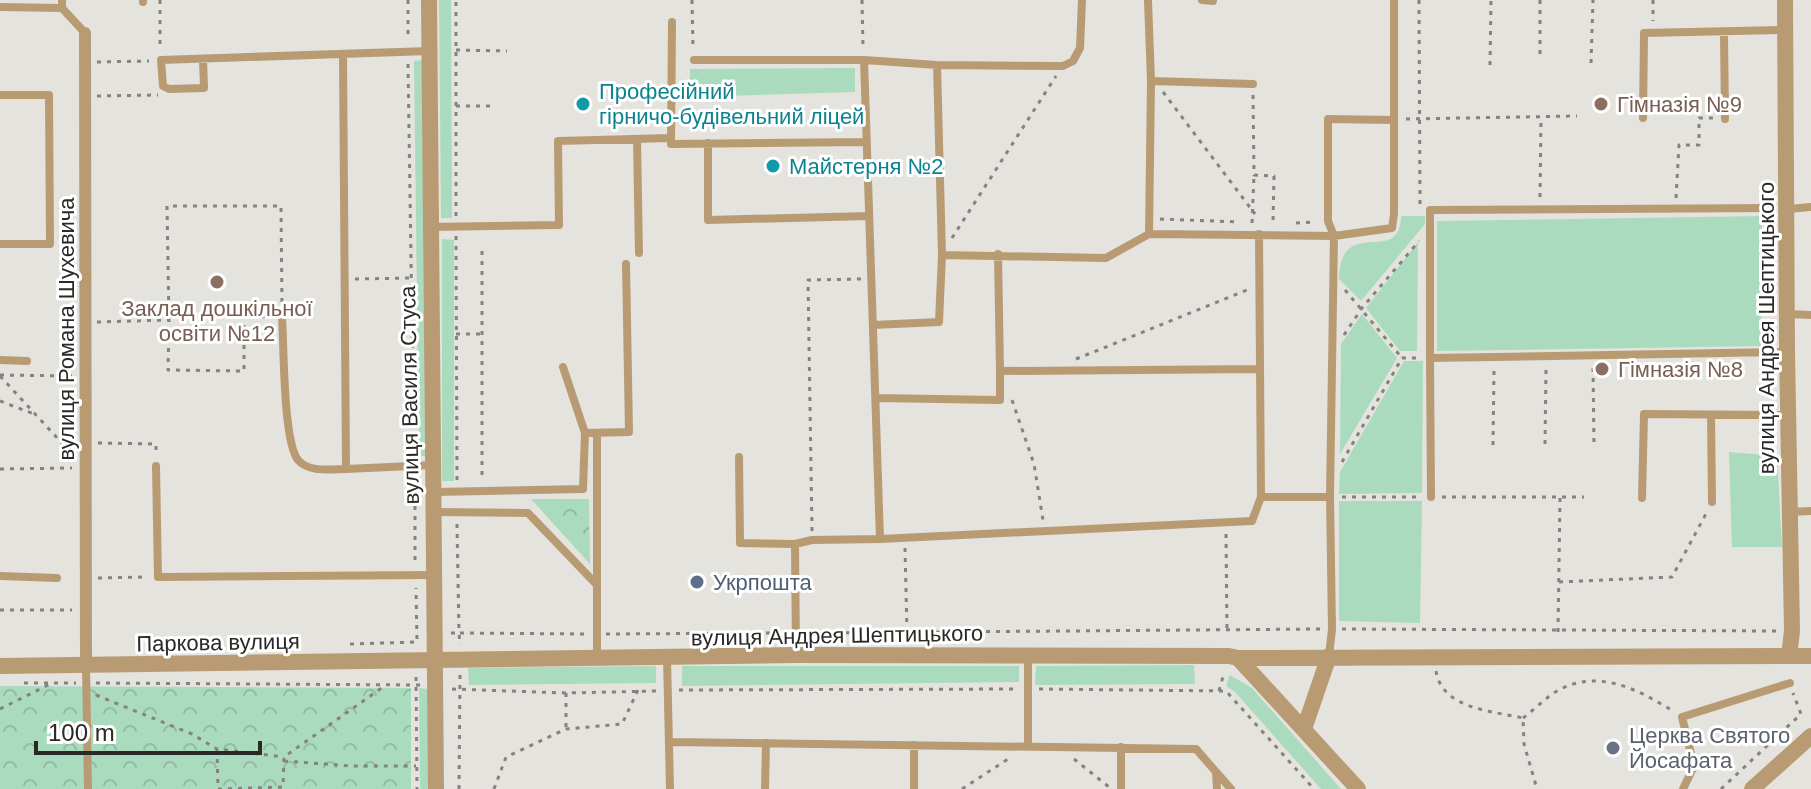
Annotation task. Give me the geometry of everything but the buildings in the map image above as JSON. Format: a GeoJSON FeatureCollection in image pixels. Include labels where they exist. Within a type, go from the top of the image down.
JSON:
{"type":"FeatureCollection","features":[{"type":"Feature","properties":{"kind":"street","name":"вулиця Василя Стуса"},"geometry":{"type":"LineString","coordinates":[[429,0],[436,789]]}},
{"type":"Feature","properties":{"kind":"street","name":"вулиця Андрея Шептицького"},"geometry":{"type":"LineString","coordinates":[[1785,0],[1780,208],[1787,314],[1792,631],[1789,656]]}},
{"type":"Feature","properties":{"kind":"street","name":"вулиця Романа Шухевича"},"geometry":{"type":"LineString","coordinates":[[85,33],[86,680]]}},
{"type":"Feature","properties":{"kind":"street","name":"вулиця Андрея Шептицького"},"geometry":{"type":"LineString","coordinates":[[437,661],[796,655],[1238,658],[1811,656]]}},
{"type":"Feature","properties":{"kind":"street"},"geometry":{"type":"LineString","coordinates":[[1304,729],[1329,656]]}},
{"type":"Feature","properties":{"kind":"street"},"geometry":{"type":"LineString","coordinates":[[1238,658],[1358,789]]}},
{"type":"Feature","properties":{"kind":"street","name":"Паркова вулиця"},"geometry":{"type":"LineString","coordinates":[[0,666],[86,680],[437,661]]}},
{"type":"Feature","properties":{"kind":"street"},"geometry":{"type":"LineString","coordinates":[[1752,789],[1811,736]]}},
{"type":"Feature","properties":{"kind":"lane"},"geometry":{"type":"LineString","coordinates":[[694,60],[864,60],[937,65],[1063,66],[1073,61],[1080,48],[1082,0]]}},
{"type":"Feature","properties":{"kind":"lane"},"geometry":{"type":"LineString","coordinates":[[1148,0],[1154,82],[1149,234]]}},
{"type":"Feature","properties":{"kind":"lane"},"geometry":{"type":"LineString","coordinates":[[1202,0],[1213,1]]}},
{"type":"Feature","properties":{"kind":"lane"},"geometry":{"type":"LineString","coordinates":[[942,255],[1106,258],[1149,234],[1334,236],[1392,228],[1394,0]]}},
{"type":"Feature","properties":{"kind":"lane"},"geometry":{"type":"LineString","coordinates":[[0,7],[62,4]]}},
{"type":"Feature","properties":{"kind":"lane","name":"вулиця Романа Шухевича"},"geometry":{"type":"LineString","coordinates":[[62,4],[85,33]]}},
{"type":"Feature","properties":{"kind":"lane"},"geometry":{"type":"LineString","coordinates":[[672,22],[671,144],[866,142]]}},
{"type":"Feature","properties":{"kind":"lane"},"geometry":{"type":"LineString","coordinates":[[1643,118],[1644,33],[1785,30]]}},
{"type":"Feature","properties":{"kind":"lane"},"geometry":{"type":"LineString","coordinates":[[1724,32],[1725,119]]}},
{"type":"Feature","properties":{"kind":"lane"},"geometry":{"type":"LineString","coordinates":[[203,59],[204,88],[169,89],[163,86],[161,60],[429,51]]}},
{"type":"Feature","properties":{"kind":"lane"},"geometry":{"type":"LineString","coordinates":[[343,55],[346,469]]}},
{"type":"Feature","properties":{"kind":"lane"},"geometry":{"type":"LineString","coordinates":[[864,60],[880,539]]}},
{"type":"Feature","properties":{"kind":"lane"},"geometry":{"type":"LineString","coordinates":[[873,325],[939,322],[942,255],[937,65]]}},
{"type":"Feature","properties":{"kind":"lane"},"geometry":{"type":"LineString","coordinates":[[1154,82],[1253,84]]}},
{"type":"Feature","properties":{"kind":"lane"},"geometry":{"type":"LineString","coordinates":[[0,95],[49,95],[50,244],[0,244]]}},
{"type":"Feature","properties":{"kind":"lane"},"geometry":{"type":"LineString","coordinates":[[1329,656],[1332,629],[1330,497],[1334,236],[1328,221],[1328,119],[1394,120]]}},
{"type":"Feature","properties":{"kind":"lane"},"geometry":{"type":"LineString","coordinates":[[429,227],[559,225],[558,141],[671,138]]}},
{"type":"Feature","properties":{"kind":"lane"},"geometry":{"type":"LineString","coordinates":[[637,139],[639,253]]}},
{"type":"Feature","properties":{"kind":"lane"},"geometry":{"type":"LineString","coordinates":[[708,143],[708,220],[868,216]]}},
{"type":"Feature","properties":{"kind":"lane"},"geometry":{"type":"LineString","coordinates":[[1431,497],[1430,210],[1811,207]]}},
{"type":"Feature","properties":{"kind":"lane"},"geometry":{"type":"LineString","coordinates":[[739,457],[740,543],[795,544],[812,540],[1252,521],[1261,497],[1259,234]]}},
{"type":"Feature","properties":{"kind":"lane"},"geometry":{"type":"LineString","coordinates":[[877,398],[1000,400],[998,254]]}},
{"type":"Feature","properties":{"kind":"lane"},"geometry":{"type":"LineString","coordinates":[[585,433],[629,432],[626,264]]}},
{"type":"Feature","properties":{"kind":"lane"},"geometry":{"type":"LineString","coordinates":[[1787,314],[1811,315]]}},
{"type":"Feature","properties":{"kind":"lane"},"geometry":{"type":"LineString","coordinates":[[282,317],[290,439],[298,460],[311,469],[433,465]]}},
{"type":"Feature","properties":{"kind":"lane"},"geometry":{"type":"LineString","coordinates":[[1430,358],[1787,352]]}},
{"type":"Feature","properties":{"kind":"lane"},"geometry":{"type":"LineString","coordinates":[[0,360],[27,361]]}},
{"type":"Feature","properties":{"kind":"lane"},"geometry":{"type":"LineString","coordinates":[[433,492],[583,489],[585,433],[563,367]]}},
{"type":"Feature","properties":{"kind":"lane"},"geometry":{"type":"LineString","coordinates":[[1000,371],[1260,369]]}},
{"type":"Feature","properties":{"kind":"lane"},"geometry":{"type":"LineString","coordinates":[[1642,498],[1644,414],[1788,415]]}},
{"type":"Feature","properties":{"kind":"lane"},"geometry":{"type":"LineString","coordinates":[[1711,415],[1712,502]]}},
{"type":"Feature","properties":{"kind":"lane"},"geometry":{"type":"LineString","coordinates":[[597,434],[597,658]]}},
{"type":"Feature","properties":{"kind":"lane"},"geometry":{"type":"LineString","coordinates":[[156,466],[158,577],[434,575]]}},
{"type":"Feature","properties":{"kind":"lane"},"geometry":{"type":"LineString","coordinates":[[1261,497],[1330,497]]}},
{"type":"Feature","properties":{"kind":"lane"},"geometry":{"type":"LineString","coordinates":[[1790,512],[1811,511]]}},
{"type":"Feature","properties":{"kind":"lane"},"geometry":{"type":"LineString","coordinates":[[433,512],[528,513],[597,585]]}},
{"type":"Feature","properties":{"kind":"lane"},"geometry":{"type":"LineString","coordinates":[[795,544],[796,655]]}},
{"type":"Feature","properties":{"kind":"lane"},"geometry":{"type":"LineString","coordinates":[[0,576],[57,578]]}},
{"type":"Feature","properties":{"kind":"lane"},"geometry":{"type":"LineString","coordinates":[[1028,655],[1028,746]]}},
{"type":"Feature","properties":{"kind":"lane"},"geometry":{"type":"LineString","coordinates":[[667,658],[670,789]]}},
{"type":"Feature","properties":{"kind":"lane"},"geometry":{"type":"LineString","coordinates":[[86,680],[88,789]]}},
{"type":"Feature","properties":{"kind":"lane"},"geometry":{"type":"LineString","coordinates":[[1683,789],[1694,766],[1682,717],[1790,683]]}},
{"type":"Feature","properties":{"kind":"lane"},"geometry":{"type":"LineString","coordinates":[[669,742],[1196,749],[1231,789]]}},
{"type":"Feature","properties":{"kind":"lane"},"geometry":{"type":"LineString","coordinates":[[765,789],[766,743]]}},
{"type":"Feature","properties":{"kind":"lane"},"geometry":{"type":"LineString","coordinates":[[914,745],[914,789]]}},
{"type":"Feature","properties":{"kind":"lane"},"geometry":{"type":"LineString","coordinates":[[1121,747],[1121,789]]}},
{"type":"Feature","properties":{"kind":"lane"},"geometry":{"type":"LineString","coordinates":[[1216,772],[1217,789]]}},
{"type":"Feature","properties":{"kind":"path"},"geometry":{"type":"LineString","coordinates":[[85,62],[161,60],[160,0]]}},
{"type":"Feature","properties":{"kind":"path"},"geometry":{"type":"LineString","coordinates":[[408,0],[417,789]]}},
{"type":"Feature","properties":{"kind":"path"},"geometry":{"type":"LineString","coordinates":[[692,0],[694,60]]}},
{"type":"Feature","properties":{"kind":"path"},"geometry":{"type":"LineString","coordinates":[[862,0],[864,60]]}},
{"type":"Feature","properties":{"kind":"path"},"geometry":{"type":"LineString","coordinates":[[1419,0],[1419,210]]}},
{"type":"Feature","properties":{"kind":"path"},"geometry":{"type":"LineString","coordinates":[[1490,65],[1491,0]]}},
{"type":"Feature","properties":{"kind":"path"},"geometry":{"type":"LineString","coordinates":[[1540,0],[1540,60]]}},
{"type":"Feature","properties":{"kind":"path"},"geometry":{"type":"LineString","coordinates":[[1591,63],[1593,0]]}},
{"type":"Feature","properties":{"kind":"path"},"geometry":{"type":"LineString","coordinates":[[1653,0],[1653,33]]}},
{"type":"Feature","properties":{"kind":"path"},"geometry":{"type":"LineString","coordinates":[[456,50],[507,51]]}},
{"type":"Feature","properties":{"kind":"path"},"geometry":{"type":"LineString","coordinates":[[942,255],[1063,66]]}},
{"type":"Feature","properties":{"kind":"path"},"geometry":{"type":"LineString","coordinates":[[1154,82],[1255,214]]}},
{"type":"Feature","properties":{"kind":"path"},"geometry":{"type":"LineString","coordinates":[[1252,223],[1255,214],[1253,84]]}},
{"type":"Feature","properties":{"kind":"path"},"geometry":{"type":"LineString","coordinates":[[85,96],[157,95]]}},
{"type":"Feature","properties":{"kind":"path"},"geometry":{"type":"LineString","coordinates":[[456,106],[496,106]]}},
{"type":"Feature","properties":{"kind":"path"},"geometry":{"type":"LineString","coordinates":[[1394,120],[1577,116]]}},
{"type":"Feature","properties":{"kind":"path"},"geometry":{"type":"LineString","coordinates":[[1540,210],[1541,117]]}},
{"type":"Feature","properties":{"kind":"path"},"geometry":{"type":"LineString","coordinates":[[1662,198],[1678,198],[1679,145],[1699,145],[1699,118],[1725,119]]}},
{"type":"Feature","properties":{"kind":"path"},"geometry":{"type":"LineString","coordinates":[[1157,219],[1273,224],[1274,176],[1254,175]]}},
{"type":"Feature","properties":{"kind":"path"},"geometry":{"type":"LineString","coordinates":[[167,206],[281,206],[282,317],[244,316],[244,371],[168,370],[169,320],[167,206]]}},
{"type":"Feature","properties":{"kind":"path"},"geometry":{"type":"LineString","coordinates":[[1287,223],[1328,221]]}},
{"type":"Feature","properties":{"kind":"path"},"geometry":{"type":"LineString","coordinates":[[1333,351],[1362,308],[1430,227]]}},
{"type":"Feature","properties":{"kind":"path"},"geometry":{"type":"LineString","coordinates":[[482,251],[482,490]]}},
{"type":"Feature","properties":{"kind":"path"},"geometry":{"type":"LineString","coordinates":[[344,279],[412,278]]}},
{"type":"Feature","properties":{"kind":"path"},"geometry":{"type":"LineString","coordinates":[[1333,278],[1402,358]]}},
{"type":"Feature","properties":{"kind":"path"},"geometry":{"type":"LineString","coordinates":[[812,540],[808,280],[869,279]]}},
{"type":"Feature","properties":{"kind":"path"},"geometry":{"type":"LineString","coordinates":[[1075,359],[1260,285]]}},
{"type":"Feature","properties":{"kind":"path"},"geometry":{"type":"LineString","coordinates":[[85,322],[169,320]]}},
{"type":"Feature","properties":{"kind":"path"},"geometry":{"type":"LineString","coordinates":[[456,334],[482,334]]}},
{"type":"Feature","properties":{"kind":"path"},"geometry":{"type":"LineString","coordinates":[[1593,356],[1594,445]]}},
{"type":"Feature","properties":{"kind":"path"},"geometry":{"type":"LineString","coordinates":[[1545,444],[1546,357]]}},
{"type":"Feature","properties":{"kind":"path"},"geometry":{"type":"LineString","coordinates":[[1402,358],[1430,358]]}},
{"type":"Feature","properties":{"kind":"path"},"geometry":{"type":"LineString","coordinates":[[1332,480],[1402,358]]}},
{"type":"Feature","properties":{"kind":"path"},"geometry":{"type":"LineString","coordinates":[[1493,445],[1494,358]]}},
{"type":"Feature","properties":{"kind":"path"},"geometry":{"type":"LineString","coordinates":[[0,376],[85,376]]}},
{"type":"Feature","properties":{"kind":"path"},"geometry":{"type":"LineString","coordinates":[[0,376],[86,468]]}},
{"type":"Feature","properties":{"kind":"path"},"geometry":{"type":"LineString","coordinates":[[1000,400],[1012,400],[1034,464],[1045,531]]}},
{"type":"Feature","properties":{"kind":"path"},"geometry":{"type":"LineString","coordinates":[[0,401],[36,415]]}},
{"type":"Feature","properties":{"kind":"path"},"geometry":{"type":"LineString","coordinates":[[86,443],[156,444],[156,466]]}},
{"type":"Feature","properties":{"kind":"path"},"geometry":{"type":"LineString","coordinates":[[0,469],[86,468]]}},
{"type":"Feature","properties":{"kind":"path"},"geometry":{"type":"LineString","coordinates":[[1330,497],[1584,497]]}},
{"type":"Feature","properties":{"kind":"path"},"geometry":{"type":"LineString","coordinates":[[1558,632],[1560,498]]}},
{"type":"Feature","properties":{"kind":"path"},"geometry":{"type":"LineString","coordinates":[[1559,582],[1672,577],[1712,502]]}},
{"type":"Feature","properties":{"kind":"path"},"geometry":{"type":"LineString","coordinates":[[1226,522],[1227,630]]}},
{"type":"Feature","properties":{"kind":"path"},"geometry":{"type":"LineString","coordinates":[[905,538],[907,632]]}},
{"type":"Feature","properties":{"kind":"path"},"geometry":{"type":"LineString","coordinates":[[86,578],[158,577]]}},
{"type":"Feature","properties":{"kind":"path"},"geometry":{"type":"LineString","coordinates":[[0,610],[86,610]]}},
{"type":"Feature","properties":{"kind":"path"},"geometry":{"type":"LineString","coordinates":[[338,645],[417,642]]}},
{"type":"Feature","properties":{"kind":"path"},"geometry":{"type":"LineString","coordinates":[[1429,668],[1435,668],[1437,680],[1457,702],[1523,718]]}},
{"type":"Feature","properties":{"kind":"path"},"geometry":{"type":"LineString","coordinates":[[1219,691],[1224,673]]}},
{"type":"Feature","properties":{"kind":"path"},"geometry":{"type":"LineString","coordinates":[[13,683],[86,680],[416,685]]}},
{"type":"Feature","properties":{"kind":"path"},"geometry":{"type":"LineString","coordinates":[[0,709],[52,683],[86,680],[217,749],[350,766],[416,766]]}},
{"type":"Feature","properties":{"kind":"path"},"geometry":{"type":"LineString","coordinates":[[1523,718],[1557,691],[1583,681],[1615,681],[1643,693],[1682,717]]}},
{"type":"Feature","properties":{"kind":"path"},"geometry":{"type":"LineString","coordinates":[[1721,789],[1801,714],[1790,683]]}},
{"type":"Feature","properties":{"kind":"path"},"geometry":{"type":"LineString","coordinates":[[284,759],[385,685]]}},
{"type":"Feature","properties":{"kind":"path"},"geometry":{"type":"LineString","coordinates":[[459,789],[460,691],[1028,689],[1226,691],[1314,789]]}},
{"type":"Feature","properties":{"kind":"path"},"geometry":{"type":"LineString","coordinates":[[494,789],[506,757],[566,729],[622,724],[638,690]]}},
{"type":"Feature","properties":{"kind":"path"},"geometry":{"type":"LineString","coordinates":[[566,693],[566,729]]}},
{"type":"Feature","properties":{"kind":"path"},"geometry":{"type":"LineString","coordinates":[[1523,718],[1524,744],[1537,789]]}},
{"type":"Feature","properties":{"kind":"path"},"geometry":{"type":"LineString","coordinates":[[962,789],[1028,746]]}},
{"type":"Feature","properties":{"kind":"path"},"geometry":{"type":"LineString","coordinates":[[1058,746],[1112,789]]}},
{"type":"Feature","properties":{"kind":"path"},"geometry":{"type":"LineString","coordinates":[[217,749],[218,789],[284,788],[284,759]]}},
{"type":"Feature","properties":{"kind":"green space"},"geometry":{"type":"Polygon","coordinates":[[[439,0],[451,0],[452,218],[441,218],[439,0]]]}},
{"type":"Feature","properties":{"kind":"green space"},"geometry":{"type":"Polygon","coordinates":[[[422,60],[425,456],[419,456],[414,61],[422,60]]]}},
{"type":"Feature","properties":{"kind":"green space"},"geometry":{"type":"Polygon","coordinates":[[[855,68],[855,92],[690,97],[690,69],[855,68]]]}},
{"type":"Feature","properties":{"kind":"green space"},"geometry":{"type":"Polygon","coordinates":[[[1401,216],[1425,216],[1425,224],[1361,301],[1339,279],[1342,259],[1349,249],[1359,244],[1391,238],[1398,231],[1401,216]]]}},
{"type":"Feature","properties":{"kind":"green space"},"geometry":{"type":"Polygon","coordinates":[[[1762,216],[1761,346],[1437,351],[1437,221],[1762,216]]]}},
{"type":"Feature","properties":{"kind":"green space"},"geometry":{"type":"Polygon","coordinates":[[[442,239],[454,240],[454,481],[442,481],[442,239]]]}},
{"type":"Feature","properties":{"kind":"green space"},"geometry":{"type":"Polygon","coordinates":[[[1418,242],[1417,351],[1400,351],[1366,308],[1418,242]]]}},
{"type":"Feature","properties":{"kind":"green space"},"geometry":{"type":"Polygon","coordinates":[[[1362,314],[1397,358],[1340,454],[1341,344],[1362,314]]]}},
{"type":"Feature","properties":{"kind":"green space"},"geometry":{"type":"Polygon","coordinates":[[[1404,361],[1423,361],[1422,493],[1339,494],[1340,472],[1404,361]]]}},
{"type":"Feature","properties":{"kind":"green space"},"geometry":{"type":"Polygon","coordinates":[[[1729,452],[1777,456],[1782,547],[1732,547],[1729,452]]]}},
{"type":"Feature","properties":{"kind":"green space"},"geometry":{"type":"Polygon","coordinates":[[[531,499],[589,499],[590,564],[531,499]]]}},
{"type":"Feature","properties":{"kind":"green space"},"geometry":{"type":"Polygon","coordinates":[[[1339,501],[1422,501],[1420,623],[1339,621],[1339,501]]]}},
{"type":"Feature","properties":{"kind":"green space"},"geometry":{"type":"Polygon","coordinates":[[[1194,665],[1195,684],[1035,685],[1036,666],[1194,665]]]}},
{"type":"Feature","properties":{"kind":"green space"},"geometry":{"type":"Polygon","coordinates":[[[656,666],[656,683],[469,685],[468,668],[656,666]]]}},
{"type":"Feature","properties":{"kind":"green space"},"geometry":{"type":"Polygon","coordinates":[[[682,666],[1019,666],[1019,682],[682,686],[682,666]]]}},
{"type":"Feature","properties":{"kind":"green space"},"geometry":{"type":"Polygon","coordinates":[[[1230,675],[1252,688],[1341,789],[1321,789],[1235,692],[1226,686],[1230,675]]]}},
{"type":"Feature","properties":{"kind":"green space"},"geometry":{"type":"Polygon","coordinates":[[[0,686],[411,688],[411,789],[0,789],[0,686]]]}},
{"type":"Feature","properties":{"kind":"green space"},"geometry":{"type":"Polygon","coordinates":[[[419,688],[428,689],[430,789],[420,789],[419,688]]]}},
{"type":"Feature","properties":{"kind":"place","name":"Професійний гірничо-будівельний ліцей"},"geometry":{"type":"Point","coordinates":[583,104]}},
{"type":"Feature","properties":{"kind":"place","name":"Гімназія №9"},"geometry":{"type":"Point","coordinates":[1601,104]}},
{"type":"Feature","properties":{"kind":"place","name":"Майстерня №2"},"geometry":{"type":"Point","coordinates":[773,166]}},
{"type":"Feature","properties":{"kind":"place","name":"Заклад дошкільної освіти №12"},"geometry":{"type":"Point","coordinates":[217,282]}},
{"type":"Feature","properties":{"kind":"place","name":"Гімназія №8"},"geometry":{"type":"Point","coordinates":[1602,369]}},
{"type":"Feature","properties":{"kind":"place","name":"Укрпошта"},"geometry":{"type":"Point","coordinates":[697,582]}},
{"type":"Feature","properties":{"kind":"place","name":"Церква Святого Йосафата"},"geometry":{"type":"Point","coordinates":[1613,748]}}]}
